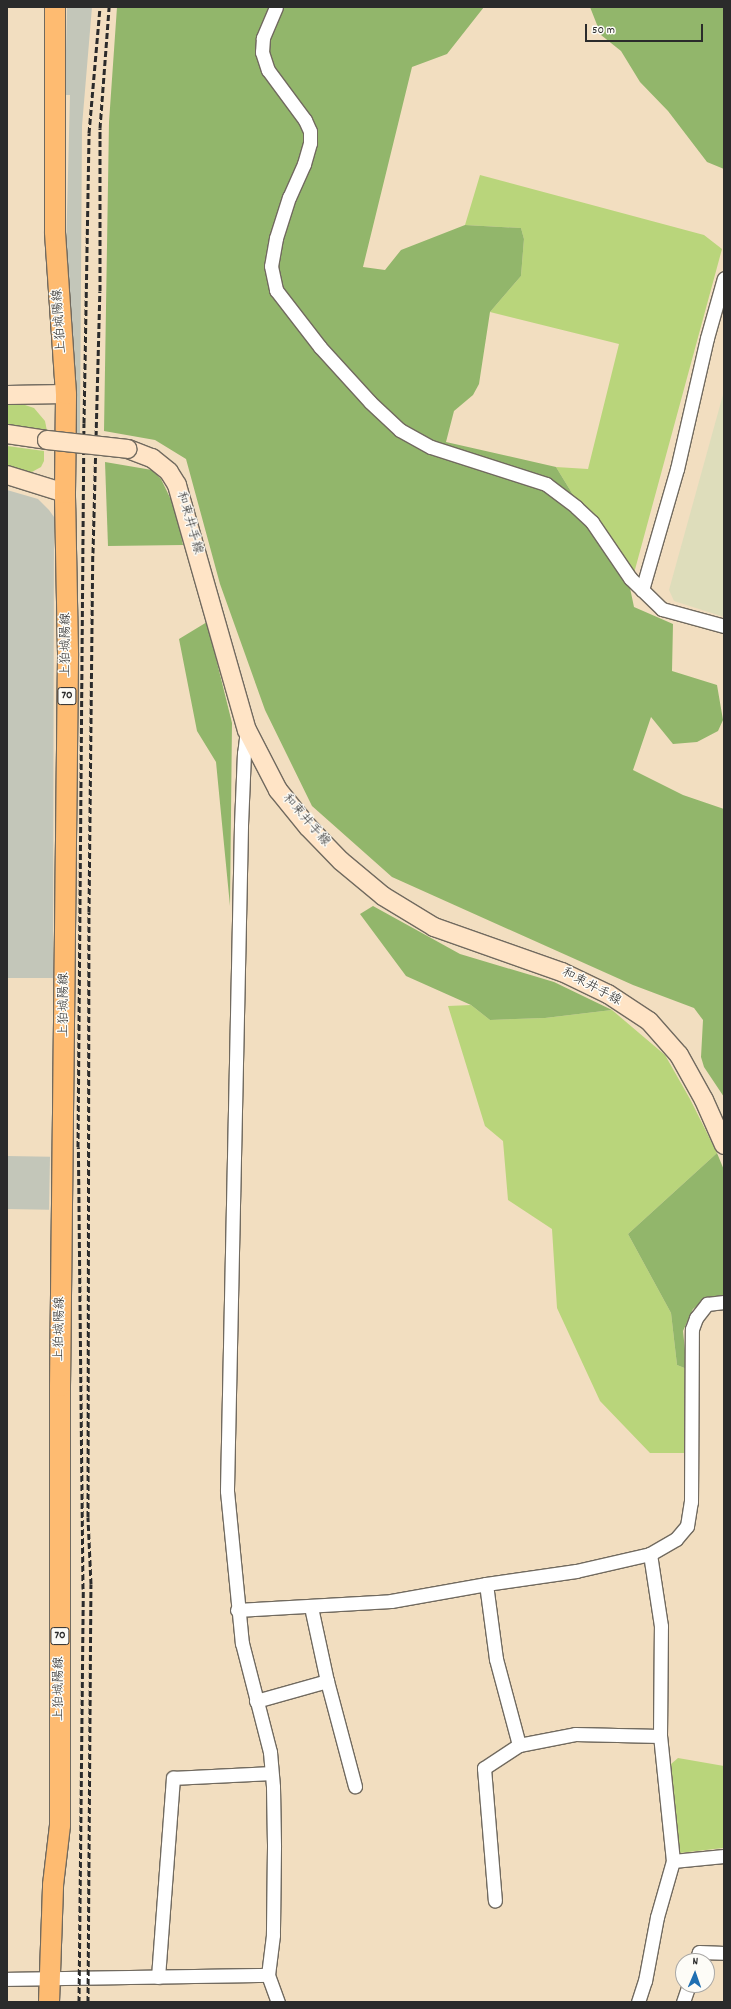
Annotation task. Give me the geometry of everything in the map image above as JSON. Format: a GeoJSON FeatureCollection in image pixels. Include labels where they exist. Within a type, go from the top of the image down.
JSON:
{"type":"FeatureCollection","features":[{"type":"Feature","properties":{"kind":"main road","name":"上狛城陽線"},"geometry":{"type":"LineString","coordinates":[[49,2002],[53,1885],[60,1817],[60,1386],[68,653],[65,493],[66,394],[55,231],[55,7]]}},
{"type":"Feature","properties":{"kind":"main road"},"geometry":{"type":"LineString","coordinates":[[7,395],[66,394]]}},
{"type":"Feature","properties":{"kind":"main road","name":"和束井手線"},"geometry":{"type":"LineString","coordinates":[[7,434],[128,449],[152,458],[169,472],[177,485],[247,730],[278,790],[308,827],[341,861],[383,896],[434,926],[562,972],[608,994],[649,1021],[679,1055],[704,1100],[724,1145]]}},
{"type":"Feature","properties":{"kind":"main road"},"geometry":{"type":"LineString","coordinates":[[7,475],[65,493]]}},
{"type":"Feature","properties":{"kind":"street"},"geometry":{"type":"LineString","coordinates":[[276,7],[263,38],[262,52],[268,70],[305,120],[310,131],[310,143],[304,164],[289,197],[276,238],[271,266],[276,290],[320,347],[370,402],[400,430],[431,447],[546,484],[576,507],[592,522],[630,578],[662,609],[724,626]]}},
{"type":"Feature","properties":{"kind":"street"},"geometry":{"type":"LineString","coordinates":[[642,590],[677,469],[707,338],[724,278]]}},
{"type":"Feature","properties":{"kind":"street"},"geometry":{"type":"LineString","coordinates":[[247,730],[244,753],[241,826],[227,1491],[237,1610],[244,1656],[270,1752],[273,1787],[274,1847],[273,1935],[268,1975],[278,2002]]}},
{"type":"Feature","properties":{"kind":"street"},"geometry":{"type":"LineString","coordinates":[[237,1610],[311,1607],[390,1601],[486,1584],[576,1571],[650,1554],[676,1540],[687,1526],[691,1502],[692,1330],[696,1318],[707,1304],[724,1302]]}},
{"type":"Feature","properties":{"kind":"street"},"geometry":{"type":"LineString","coordinates":[[638,2002],[645,1981],[657,1917],[673,1861],[660,1736],[661,1626],[650,1554]]}},
{"type":"Feature","properties":{"kind":"street"},"geometry":{"type":"LineString","coordinates":[[486,1584],[496,1659],[518,1745]]}},
{"type":"Feature","properties":{"kind":"street"},"geometry":{"type":"LineString","coordinates":[[311,1607],[327,1681],[355,1786]]}},
{"type":"Feature","properties":{"kind":"street"},"geometry":{"type":"LineString","coordinates":[[256,1701],[327,1681]]}},
{"type":"Feature","properties":{"kind":"street"},"geometry":{"type":"LineString","coordinates":[[495,1901],[484,1768],[518,1745],[575,1734],[660,1736]]}},
{"type":"Feature","properties":{"kind":"street"},"geometry":{"type":"LineString","coordinates":[[158,1977],[173,1778],[271,1773]]}},
{"type":"Feature","properties":{"kind":"street"},"geometry":{"type":"LineString","coordinates":[[673,1861],[724,1856]]}},
{"type":"Feature","properties":{"kind":"street"},"geometry":{"type":"LineString","coordinates":[[699,1953],[724,1953]]}},
{"type":"Feature","properties":{"kind":"street"},"geometry":{"type":"LineString","coordinates":[[7,1979],[268,1975]]}},
{"type":"Feature","properties":{"kind":"shaded area"},"geometry":{"type":"Polygon","coordinates":[[[67,7],[92,7],[82,126],[80,433],[74,433],[66,251],[70,95],[65,95],[67,7]]]}},
{"type":"Feature","properties":{"kind":"shaded area"},"geometry":{"type":"Polygon","coordinates":[[[724,391],[724,617],[674,601],[669,590],[724,391]]]}},
{"type":"Feature","properties":{"kind":"shaded area"},"geometry":{"type":"Polygon","coordinates":[[[7,490],[38,499],[54,517],[53,978],[7,978],[7,490]]]}},
{"type":"Feature","properties":{"kind":"shaded area"},"geometry":{"type":"Polygon","coordinates":[[[7,1156],[50,1157],[49,1210],[7,1209],[7,1156]]]}},
{"type":"Feature","properties":{"kind":"green space"},"geometry":{"type":"Polygon","coordinates":[[[117,7],[484,7],[447,54],[412,67],[363,267],[385,270],[401,250],[465,225],[521,228],[524,239],[521,276],[490,312],[479,384],[473,395],[454,411],[446,442],[556,467],[630,588],[634,607],[673,624],[672,671],[717,685],[723,720],[718,731],[697,742],[673,744],[651,717],[633,770],[683,795],[724,809],[724,1097],[704,1067],[701,1057],[703,1020],[694,1008],[633,985],[392,877],[312,806],[265,710],[220,584],[186,459],[155,440],[104,431],[109,122],[117,7]]]}},
{"type":"Feature","properties":{"kind":"green space"},"geometry":{"type":"Polygon","coordinates":[[[590,7],[724,7],[724,169],[707,162],[668,111],[640,82],[621,51],[601,35],[590,7]]]}},
{"type":"Feature","properties":{"kind":"green space"},"geometry":{"type":"Polygon","coordinates":[[[480,175],[704,235],[722,249],[630,588],[556,467],[588,469],[619,344],[490,312],[521,276],[524,239],[521,228],[465,225],[480,175]]]}},
{"type":"Feature","properties":{"kind":"green space"},"geometry":{"type":"Polygon","coordinates":[[[7,403],[19,403],[34,408],[45,421],[47,431],[7,425],[7,403]]]}},
{"type":"Feature","properties":{"kind":"green space"},"geometry":{"type":"Polygon","coordinates":[[[7,446],[44,451],[44,461],[41,467],[30,473],[7,468],[7,446]]]}},
{"type":"Feature","properties":{"kind":"green space"},"geometry":{"type":"Polygon","coordinates":[[[105,462],[152,470],[161,479],[176,510],[183,545],[108,546],[105,462]]]}},
{"type":"Feature","properties":{"kind":"green space"},"geometry":{"type":"Polygon","coordinates":[[[207,622],[232,723],[230,906],[216,762],[197,731],[179,639],[207,622]]]}},
{"type":"Feature","properties":{"kind":"green space"},"geometry":{"type":"Polygon","coordinates":[[[373,906],[460,954],[554,982],[612,1010],[545,1018],[490,1020],[471,1005],[406,976],[360,914],[373,906]]]}},
{"type":"Feature","properties":{"kind":"green space"},"geometry":{"type":"Polygon","coordinates":[[[471,1005],[490,1020],[545,1018],[612,1010],[665,1055],[690,1099],[717,1153],[628,1234],[671,1313],[677,1365],[687,1369],[685,1453],[650,1453],[600,1401],[557,1308],[552,1229],[508,1200],[503,1141],[485,1126],[448,1006],[471,1005]]]}},
{"type":"Feature","properties":{"kind":"green space"},"geometry":{"type":"Polygon","coordinates":[[[717,1153],[724,1170],[724,1295],[707,1298],[693,1309],[683,1331],[687,1369],[677,1365],[671,1313],[628,1234],[717,1153]]]}},
{"type":"Feature","properties":{"kind":"green space"},"geometry":{"type":"Polygon","coordinates":[[[678,1758],[724,1766],[723,1848],[680,1853],[671,1764],[678,1758]]]}},
{"type":"Feature","properties":{"kind":"railway"},"geometry":{"type":"LineString","coordinates":[[79,2002],[83,1589],[78,1147],[84,423],[89,133],[100,7]]}},
{"type":"Feature","properties":{"kind":"railway"},"geometry":{"type":"LineString","coordinates":[[88,2002],[91,1584],[88,1517],[89,912],[93,553],[100,291],[100,128],[109,7]]}}]}
